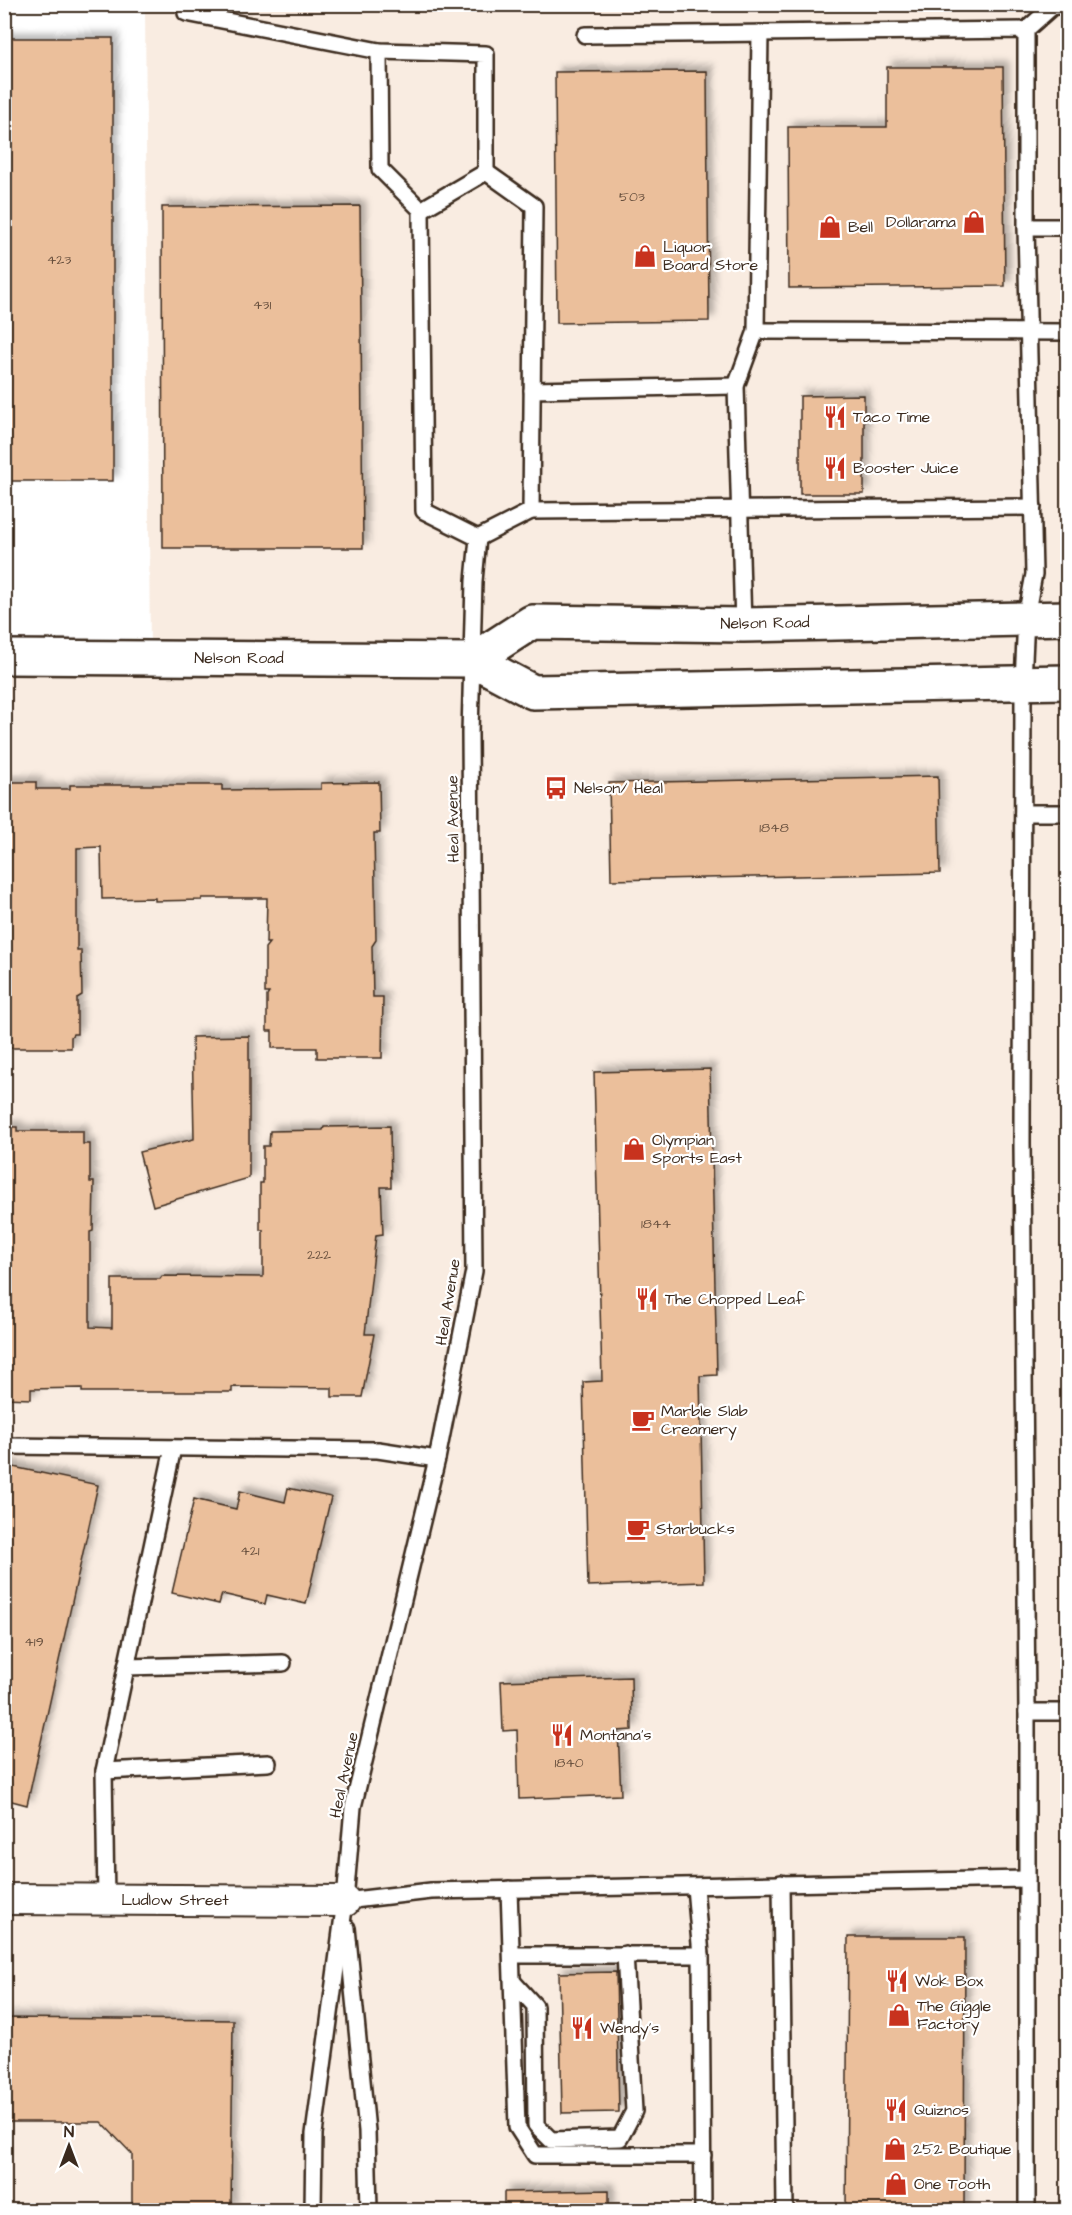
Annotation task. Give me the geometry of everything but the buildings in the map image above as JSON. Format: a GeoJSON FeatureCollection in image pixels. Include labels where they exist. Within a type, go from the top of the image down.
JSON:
{"type":"FeatureCollection","features":[{"type":"Feature","properties":{"kind":"street","name":"Nelson Road"},"geometry":{"type":"LineString","coordinates":[[473,660],[532,622],[743,625],[1068,618]]}},
{"type":"Feature","properties":{"kind":"street","name":"Nelson Road"},"geometry":{"type":"LineString","coordinates":[[4,657],[473,660],[533,692],[1068,682]]}},
{"type":"Feature","properties":{"kind":"street","name":"Ludlow Street"},"geometry":{"type":"LineString","coordinates":[[4,1899],[345,1901]]}},
{"type":"Feature","properties":{"kind":"lane"},"geometry":{"type":"LineString","coordinates":[[585,35],[1026,30],[1053,6],[1068,6]]}},
{"type":"Feature","properties":{"kind":"lane"},"geometry":{"type":"LineString","coordinates":[[186,13],[379,51],[486,54],[486,172]]}},
{"type":"Feature","properties":{"kind":"lane"},"geometry":{"type":"LineString","coordinates":[[1026,30],[1026,227],[1034,574],[1026,618],[1023,682],[1022,1143],[1027,1712],[1027,2211]]}},
{"type":"Feature","properties":{"kind":"lane"},"geometry":{"type":"LineString","coordinates":[[743,625],[736,386],[756,331],[760,33]]}},
{"type":"Feature","properties":{"kind":"lane"},"geometry":{"type":"LineString","coordinates":[[379,51],[380,169],[421,210],[424,511],[478,538],[531,511],[1033,507]]}},
{"type":"Feature","properties":{"kind":"lane"},"geometry":{"type":"LineString","coordinates":[[421,210],[486,172]]}},
{"type":"Feature","properties":{"kind":"lane"},"geometry":{"type":"LineString","coordinates":[[486,172],[534,206],[531,511]]}},
{"type":"Feature","properties":{"kind":"lane"},"geometry":{"type":"LineString","coordinates":[[1026,227],[1068,227]]}},
{"type":"Feature","properties":{"kind":"lane"},"geometry":{"type":"LineString","coordinates":[[756,331],[1068,332]]}},
{"type":"Feature","properties":{"kind":"lane"},"geometry":{"type":"LineString","coordinates":[[532,390],[736,386]]}},
{"type":"Feature","properties":{"kind":"lane","name":"Heal Avenue"},"geometry":{"type":"LineString","coordinates":[[313,2211],[314,2134],[345,1901],[353,1807],[436,1459],[474,1271],[470,733],[474,581],[478,538]]}},
{"type":"Feature","properties":{"kind":"lane"},"geometry":{"type":"LineString","coordinates":[[1023,813],[1068,813]]}},
{"type":"Feature","properties":{"kind":"lane"},"geometry":{"type":"LineString","coordinates":[[4,1446],[378,1450],[436,1459]]}},
{"type":"Feature","properties":{"kind":"lane"},"geometry":{"type":"LineString","coordinates":[[106,1900],[104,1771],[173,1448]]}},
{"type":"Feature","properties":{"kind":"lane"},"geometry":{"type":"LineString","coordinates":[[126,1667],[283,1663]]}},
{"type":"Feature","properties":{"kind":"lane"},"geometry":{"type":"LineString","coordinates":[[1027,1712],[1068,1712]]}},
{"type":"Feature","properties":{"kind":"lane"},"geometry":{"type":"LineString","coordinates":[[104,1771],[268,1763]]}},
{"type":"Feature","properties":{"kind":"lane"},"geometry":{"type":"LineString","coordinates":[[345,1901],[431,1891],[1027,1879]]}},
{"type":"Feature","properties":{"kind":"lane"},"geometry":{"type":"LineString","coordinates":[[781,1883],[785,2211]]}},
{"type":"Feature","properties":{"kind":"lane"},"geometry":{"type":"LineString","coordinates":[[696,1887],[701,1955],[703,2211]]}},
{"type":"Feature","properties":{"kind":"lane"},"geometry":{"type":"LineString","coordinates":[[509,1889],[517,2127],[535,2155],[703,2155]]}},
{"type":"Feature","properties":{"kind":"lane","name":"Heal Avenue"},"geometry":{"type":"LineString","coordinates":[[345,1901],[367,2131],[369,2211]]}},
{"type":"Feature","properties":{"kind":"lane"},"geometry":{"type":"LineString","coordinates":[[513,1982],[535,2007],[536,2125],[551,2140],[620,2138],[634,2111],[625,1954]]}},
{"type":"Feature","properties":{"kind":"lane"},"geometry":{"type":"LineString","coordinates":[[512,1955],[701,1955]]}},
{"type":"Feature","properties":{"kind":"shaded area"},"geometry":{"type":"Polygon","coordinates":[[[145,5],[1067,5],[1067,2210],[5,2210],[5,657],[150,658],[145,5]]]}},
{"type":"Feature","properties":{"kind":"place","name":"Dollarama"},"geometry":{"type":"Point","coordinates":[974,222]}},
{"type":"Feature","properties":{"kind":"place","name":"Bell"},"geometry":{"type":"Point","coordinates":[830,227]}},
{"type":"Feature","properties":{"kind":"place","name":"Liquor Board Store"},"geometry":{"type":"Point","coordinates":[645,256]}},
{"type":"Feature","properties":{"kind":"place","name":"Taco Time"},"geometry":{"type":"Point","coordinates":[835,417]}},
{"type":"Feature","properties":{"kind":"place","name":"Booster Juice"},"geometry":{"type":"Point","coordinates":[835,468]}},
{"type":"Feature","properties":{"kind":"place","name":"Nelson/ Heal"},"geometry":{"type":"Point","coordinates":[556,788]}},
{"type":"Feature","properties":{"kind":"place","name":"Olympian Sports East"},"geometry":{"type":"Point","coordinates":[634,1149]}},
{"type":"Feature","properties":{"kind":"place","name":"The Chopped Leaf"},"geometry":{"type":"Point","coordinates":[647,1299]}},
{"type":"Feature","properties":{"kind":"place","name":"Marble Slab Creamery"},"geometry":{"type":"Point","coordinates":[643,1420]}},
{"type":"Feature","properties":{"kind":"place","name":"Starbucks"},"geometry":{"type":"Point","coordinates":[638,1529]}},
{"type":"Feature","properties":{"kind":"place","name":"Montana's"},"geometry":{"type":"Point","coordinates":[562,1735]}},
{"type":"Feature","properties":{"kind":"place","name":"Wok Box"},"geometry":{"type":"Point","coordinates":[897,1981]}},
{"type":"Feature","properties":{"kind":"place","name":"The Giggle Factory"},"geometry":{"type":"Point","coordinates":[899,2015]}},
{"type":"Feature","properties":{"kind":"place","name":"Wendy's"},"geometry":{"type":"Point","coordinates":[582,2028]}},
{"type":"Feature","properties":{"kind":"place","name":"Quiznos"},"geometry":{"type":"Point","coordinates":[896,2110]}},
{"type":"Feature","properties":{"kind":"place","name":"252 Boutique"},"geometry":{"type":"Point","coordinates":[895,2149]}},
{"type":"Feature","properties":{"kind":"place","name":"One Tooth"},"geometry":{"type":"Point","coordinates":[896,2184]}}]}
